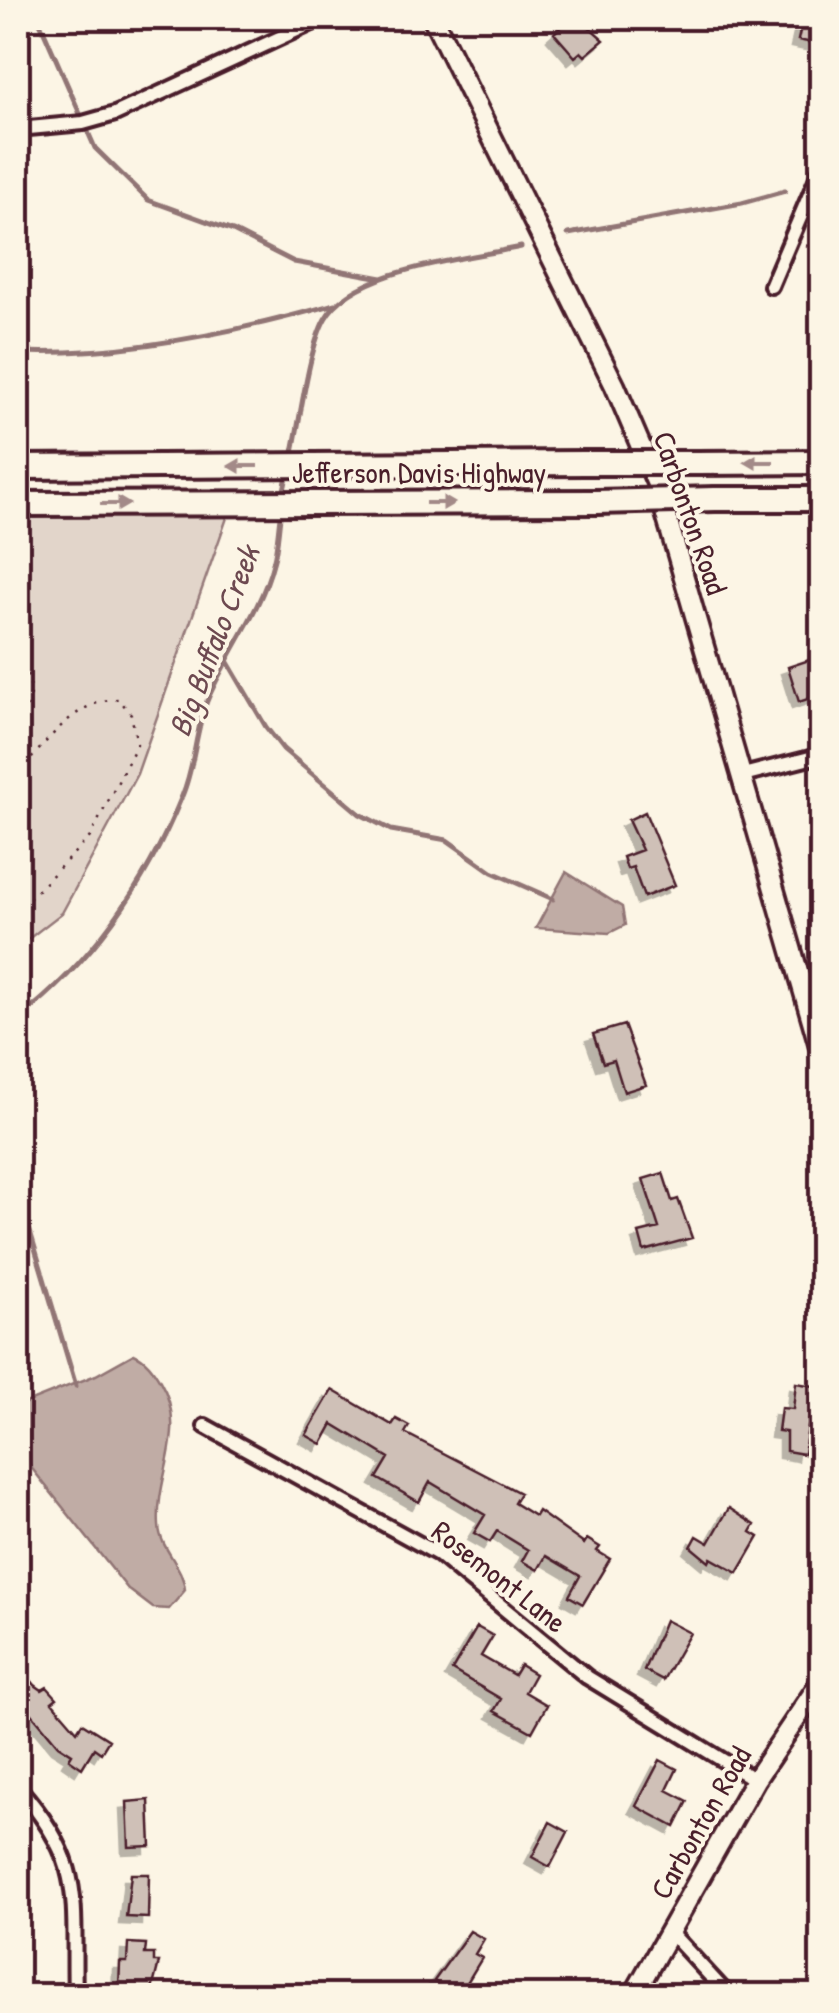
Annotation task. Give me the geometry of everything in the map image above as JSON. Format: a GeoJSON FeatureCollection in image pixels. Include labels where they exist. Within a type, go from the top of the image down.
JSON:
{"type":"FeatureCollection","features":[{"type":"Feature","properties":{"kind":"highway","name":"Jefferson Davis Highway"},"geometry":{"type":"LineString","coordinates":[[18,467],[822,462]]}},
{"type":"Feature","properties":{"kind":"highway","name":"Jefferson Davis Highway"},"geometry":{"type":"LineString","coordinates":[[18,504],[822,499]]}},
{"type":"Feature","properties":{"kind":"street"},"geometry":{"type":"LineString","coordinates":[[18,129],[83,124],[115,114],[323,18]]}},
{"type":"Feature","properties":{"kind":"street","name":"Carbonton Road"},"geometry":{"type":"LineString","coordinates":[[433,18],[614,386],[657,484],[822,1054]]}},
{"type":"Feature","properties":{"kind":"street"},"geometry":{"type":"LineString","coordinates":[[770,286],[822,166]]}},
{"type":"Feature","properties":{"kind":"street"},"geometry":{"type":"LineString","coordinates":[[743,776],[822,755]]}},
{"type":"Feature","properties":{"kind":"street","name":"Rosemont Lane"},"geometry":{"type":"LineString","coordinates":[[206,1426],[438,1554],[588,1677],[755,1780]]}},
{"type":"Feature","properties":{"kind":"street","name":"Carbonton Road"},"geometry":{"type":"LineString","coordinates":[[634,1996],[755,1780],[822,1680]]}},
{"type":"Feature","properties":{"kind":"street"},"geometry":{"type":"LineString","coordinates":[[18,1787],[59,1843],[77,1898],[75,1996]]}},
{"type":"Feature","properties":{"kind":"street"},"geometry":{"type":"LineString","coordinates":[[670,1932],[729,1996]]}},
{"type":"Feature","properties":{"kind":"path"},"geometry":{"type":"LineString","coordinates":[[792,236],[822,255]]}},
{"type":"Feature","properties":{"kind":"path"},"geometry":{"type":"LineString","coordinates":[[18,670],[28,675],[32,687],[27,714],[18,728]]}},
{"type":"Feature","properties":{"kind":"path"},"geometry":{"type":"LineString","coordinates":[[18,774],[65,723],[88,706],[120,699],[132,714],[136,744],[90,837],[18,910]]}},
{"type":"Feature","properties":{"kind":"shaded area"},"geometry":{"type":"Polygon","coordinates":[[[18,490],[236,492],[137,774],[62,913],[18,947],[18,490]]]}},
{"type":"Feature","properties":{"kind":"shaded area"},"geometry":{"type":"Polygon","coordinates":[[[566,872],[622,907],[625,925],[609,933],[536,928],[566,872]]]}},
{"type":"Feature","properties":{"kind":"shaded area"},"geometry":{"type":"Polygon","coordinates":[[[134,1354],[149,1365],[160,1381],[172,1417],[159,1526],[185,1590],[169,1609],[153,1608],[128,1589],[18,1451],[18,1406],[96,1375],[134,1354]]]}},
{"type":"Feature","properties":{"kind":"building"},"geometry":{"type":"Polygon","coordinates":[[[571,18],[579,18],[604,40],[585,56],[581,52],[575,57],[554,33],[571,18]]]}},
{"type":"Feature","properties":{"kind":"building"},"geometry":{"type":"Polygon","coordinates":[[[803,18],[822,18],[822,45],[798,40],[803,18]]]}},
{"type":"Feature","properties":{"kind":"building"},"geometry":{"type":"Polygon","coordinates":[[[815,658],[820,672],[813,674],[820,695],[799,702],[788,667],[815,658]]]}},
{"type":"Feature","properties":{"kind":"building"},"geometry":{"type":"Polygon","coordinates":[[[645,812],[675,885],[644,897],[633,867],[627,869],[623,857],[642,850],[628,820],[645,812]]]}},
{"type":"Feature","properties":{"kind":"building"},"geometry":{"type":"Polygon","coordinates":[[[624,1025],[646,1085],[624,1092],[614,1060],[603,1063],[593,1034],[624,1025]]]}},
{"type":"Feature","properties":{"kind":"building"},"geometry":{"type":"Polygon","coordinates":[[[663,1173],[672,1201],[678,1199],[692,1238],[644,1251],[639,1233],[659,1228],[643,1179],[663,1173]]]}},
{"type":"Feature","properties":{"kind":"building"},"geometry":{"type":"Polygon","coordinates":[[[796,1383],[814,1386],[804,1454],[786,1451],[786,1432],[778,1431],[781,1408],[793,1409],[796,1383]]]}},
{"type":"Feature","properties":{"kind":"building"},"geometry":{"type":"Polygon","coordinates":[[[332,1390],[392,1425],[396,1419],[409,1426],[405,1433],[520,1493],[514,1503],[535,1516],[538,1511],[584,1544],[587,1539],[600,1547],[597,1551],[610,1559],[583,1604],[569,1596],[580,1576],[546,1556],[538,1570],[522,1561],[528,1550],[497,1531],[490,1542],[474,1533],[485,1515],[430,1482],[419,1502],[377,1478],[389,1458],[333,1424],[322,1444],[306,1435],[332,1390]]]}},
{"type":"Feature","properties":{"kind":"building"},"geometry":{"type":"Polygon","coordinates":[[[729,1508],[755,1525],[751,1532],[759,1537],[738,1573],[711,1558],[709,1562],[691,1547],[697,1536],[709,1543],[729,1508]]]}},
{"type":"Feature","properties":{"kind":"building"},"geometry":{"type":"Polygon","coordinates":[[[665,1620],[690,1633],[663,1680],[644,1670],[665,1620]]]}},
{"type":"Feature","properties":{"kind":"building"},"geometry":{"type":"Polygon","coordinates":[[[477,1627],[493,1636],[481,1656],[514,1675],[520,1665],[535,1674],[525,1692],[547,1705],[532,1732],[494,1711],[501,1699],[452,1670],[477,1627]]]}},
{"type":"Feature","properties":{"kind":"building"},"geometry":{"type":"Polygon","coordinates":[[[18,1664],[35,1685],[42,1690],[47,1687],[57,1698],[52,1702],[77,1731],[82,1723],[109,1740],[101,1753],[94,1748],[82,1768],[69,1759],[72,1754],[58,1745],[18,1697],[18,1664]]]}},
{"type":"Feature","properties":{"kind":"building"},"geometry":{"type":"Polygon","coordinates":[[[660,1760],[677,1769],[667,1790],[688,1801],[675,1827],[636,1806],[660,1760]]]}},
{"type":"Feature","properties":{"kind":"building"},"geometry":{"type":"Polygon","coordinates":[[[149,1800],[151,1846],[129,1847],[127,1802],[149,1800]]]}},
{"type":"Feature","properties":{"kind":"building"},"geometry":{"type":"Polygon","coordinates":[[[550,1822],[568,1832],[550,1867],[532,1857],[550,1822]]]}},
{"type":"Feature","properties":{"kind":"building"},"geometry":{"type":"Polygon","coordinates":[[[131,1874],[149,1874],[148,1918],[126,1917],[131,1874]]]}},
{"type":"Feature","properties":{"kind":"building"},"geometry":{"type":"Polygon","coordinates":[[[470,1931],[484,1939],[475,1954],[482,1958],[459,1996],[433,1996],[440,1985],[434,1981],[470,1931]]]}},
{"type":"Feature","properties":{"kind":"building"},"geometry":{"type":"Polygon","coordinates":[[[128,1943],[146,1944],[145,1954],[154,1954],[154,1962],[159,1962],[152,1990],[119,1989],[120,1962],[127,1962],[128,1943]]]}},
{"type":"Feature","properties":{"kind":"waterway"},"geometry":{"type":"LineString","coordinates":[[38,18],[95,148],[148,200],[233,231],[294,262],[382,278]]}},
{"type":"Feature","properties":{"kind":"waterway","name":"Big Buffalo Creek"},"geometry":{"type":"LineString","coordinates":[[568,234],[742,203],[785,191]]}},
{"type":"Feature","properties":{"kind":"waterway","name":"Big Buffalo Creek"},"geometry":{"type":"LineString","coordinates":[[291,461],[319,332],[340,302],[360,288],[414,268],[521,247]]}},
{"type":"Feature","properties":{"kind":"waterway"},"geometry":{"type":"LineString","coordinates":[[18,352],[97,350],[178,340],[335,304]]}},
{"type":"Feature","properties":{"kind":"waterway","name":"Big Buffalo Creek"},"geometry":{"type":"LineString","coordinates":[[283,495],[288,471]]}},
{"type":"Feature","properties":{"kind":"waterway","name":"Big Buffalo Creek"},"geometry":{"type":"LineString","coordinates":[[18,1019],[93,946],[152,860],[186,785],[207,701],[267,581],[281,510]]}},
{"type":"Feature","properties":{"kind":"waterway"},"geometry":{"type":"LineString","coordinates":[[226,659],[283,749],[360,814],[391,830],[447,840],[492,872],[553,899]]}},
{"type":"Feature","properties":{"kind":"waterway"},"geometry":{"type":"LineString","coordinates":[[18,1033],[21,1019]]}},
{"type":"Feature","properties":{"kind":"waterway"},"geometry":{"type":"LineString","coordinates":[[18,1191],[76,1386]]}}]}
